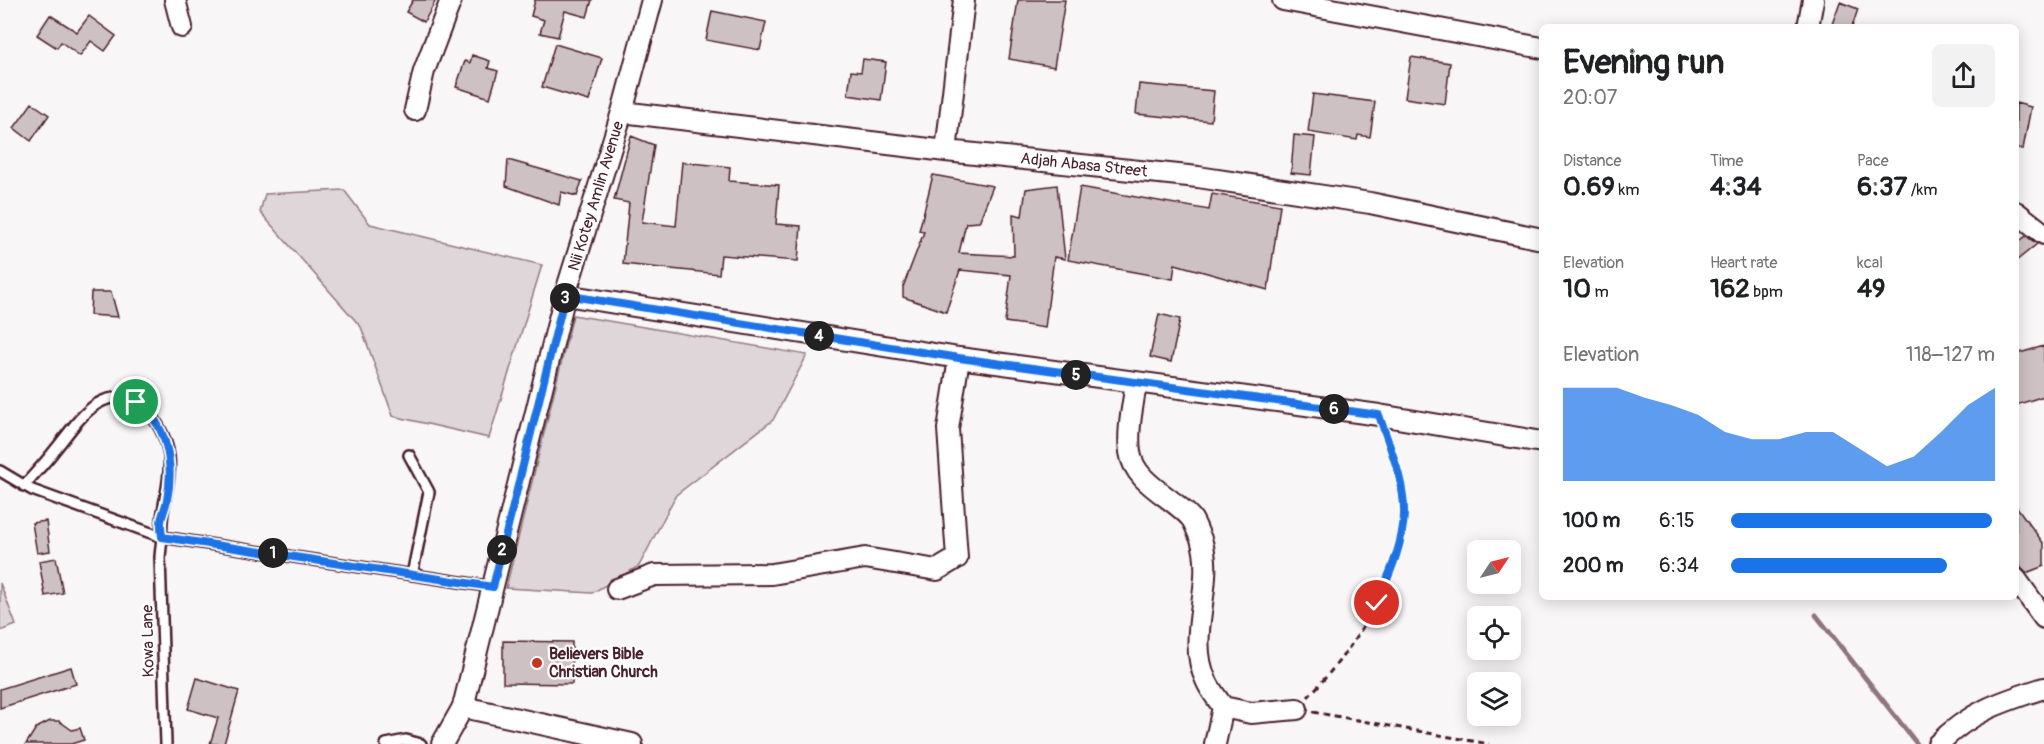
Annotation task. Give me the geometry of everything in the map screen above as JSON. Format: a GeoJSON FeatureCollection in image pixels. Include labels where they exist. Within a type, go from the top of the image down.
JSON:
{"type":"FeatureCollection","features":[{"type":"Feature","properties":{"kind":"street"},"geometry":{"type":"LineString","coordinates":[[175,0],[182,27]]}},
{"type":"Feature","properties":{"kind":"street"},"geometry":{"type":"LineString","coordinates":[[415,110],[424,71],[451,0]]}},
{"type":"Feature","properties":{"kind":"street","name":"Nii Kotey Amlin Avenue"},"geometry":{"type":"LineString","coordinates":[[442,744],[463,707],[565,295],[622,112],[652,0]]}},
{"type":"Feature","properties":{"kind":"street"},"geometry":{"type":"LineString","coordinates":[[946,151],[964,0]]}},
{"type":"Feature","properties":{"kind":"street"},"geometry":{"type":"LineString","coordinates":[[1283,0],[1539,47]]}},
{"type":"Feature","properties":{"kind":"street"},"geometry":{"type":"LineString","coordinates":[[1809,24],[1813,0]]}},
{"type":"Feature","properties":{"kind":"street","name":"Adjah Abasa Street"},"geometry":{"type":"LineString","coordinates":[[622,112],[946,151],[1198,177],[1370,203],[1539,238]]}},
{"type":"Feature","properties":{"kind":"street"},"geometry":{"type":"LineString","coordinates":[[2019,214],[2044,234]]}},
{"type":"Feature","properties":{"kind":"street"},"geometry":{"type":"LineString","coordinates":[[565,295],[959,358],[1379,415],[1539,442]]}},
{"type":"Feature","properties":{"kind":"street"},"geometry":{"type":"LineString","coordinates":[[617,589],[654,575],[772,574],[865,558],[937,570],[954,562],[957,558],[948,429],[959,358]]}},
{"type":"Feature","properties":{"kind":"street"},"geometry":{"type":"LineString","coordinates":[[1136,383],[1130,430],[1132,463],[1144,477],[1192,519],[1201,541],[1206,573],[1198,633],[1201,663],[1205,679],[1223,707],[1215,744]]}},
{"type":"Feature","properties":{"kind":"street"},"geometry":{"type":"LineString","coordinates":[[2019,583],[2044,618]]}},
{"type":"Feature","properties":{"kind":"street"},"geometry":{"type":"LineString","coordinates":[[1940,742],[1976,712],[2044,688]]}},
{"type":"Feature","properties":{"kind":"street"},"geometry":{"type":"LineString","coordinates":[[463,707],[632,744]]}},
{"type":"Feature","properties":{"kind":"street"},"geometry":{"type":"LineString","coordinates":[[1223,707],[1251,713],[1297,709]]}},
{"type":"Feature","properties":{"kind":"lane","name":"Kowa Lane"},"geometry":{"type":"LineString","coordinates":[[24,486],[89,407],[111,399],[136,402],[146,408],[155,421],[169,453],[170,475],[166,503],[160,516],[166,744]]}},
{"type":"Feature","properties":{"kind":"lane"},"geometry":{"type":"LineString","coordinates":[[409,455],[429,492],[412,575]]}},
{"type":"Feature","properties":{"kind":"lane"},"geometry":{"type":"LineString","coordinates":[[0,471],[24,486],[162,537],[493,587]]}},
{"type":"Feature","properties":{"kind":"lane"},"geometry":{"type":"LineString","coordinates":[[386,744],[406,740],[421,744]]}},
{"type":"Feature","properties":{"kind":"path"},"geometry":{"type":"LineString","coordinates":[[1297,709],[1335,669],[1377,603],[1398,553],[1404,514],[1400,480],[1379,415]]}},
{"type":"Feature","properties":{"kind":"path"},"geometry":{"type":"LineString","coordinates":[[1297,709],[1489,744]]}},
{"type":"Feature","properties":{"kind":"shaded area"},"geometry":{"type":"Polygon","coordinates":[[[344,190],[370,224],[542,265],[489,438],[393,416],[361,327],[260,212],[265,194],[344,190]]]}},
{"type":"Feature","properties":{"kind":"shaded area"},"geometry":{"type":"Polygon","coordinates":[[[573,315],[807,355],[773,420],[676,495],[639,566],[592,593],[506,588],[573,315]]]}},
{"type":"Feature","properties":{"kind":"shaded area"},"geometry":{"type":"Polygon","coordinates":[[[0,583],[16,625],[0,631],[0,583]]]}},
{"type":"Feature","properties":{"kind":"building"},"geometry":{"type":"Polygon","coordinates":[[[413,0],[436,0],[424,22],[406,12],[413,0]]]}},
{"type":"Feature","properties":{"kind":"building"},"geometry":{"type":"Polygon","coordinates":[[[535,0],[592,0],[587,17],[565,11],[558,37],[540,33],[544,20],[531,16],[535,0]]]}},
{"type":"Feature","properties":{"kind":"building"},"geometry":{"type":"Polygon","coordinates":[[[1018,0],[1065,0],[1054,67],[1009,59],[1018,0]]]}},
{"type":"Feature","properties":{"kind":"building"},"geometry":{"type":"Polygon","coordinates":[[[1840,2],[1858,9],[1853,24],[1832,24],[1840,2]]]}},
{"type":"Feature","properties":{"kind":"building"},"geometry":{"type":"Polygon","coordinates":[[[712,11],[766,22],[760,50],[706,40],[712,11]]]}},
{"type":"Feature","properties":{"kind":"building"},"geometry":{"type":"Polygon","coordinates":[[[50,15],[77,32],[89,16],[116,36],[105,51],[91,41],[80,56],[61,42],[57,48],[37,35],[50,15]]]}},
{"type":"Feature","properties":{"kind":"building"},"geometry":{"type":"Polygon","coordinates":[[[555,44],[602,58],[589,101],[542,87],[555,44]]]}},
{"type":"Feature","properties":{"kind":"building"},"geometry":{"type":"Polygon","coordinates":[[[472,55],[490,61],[488,68],[498,71],[490,98],[456,87],[465,61],[470,63],[472,55]]]}},
{"type":"Feature","properties":{"kind":"building"},"geometry":{"type":"Polygon","coordinates":[[[1411,57],[1450,63],[1445,104],[1405,98],[1411,57]]]}},
{"type":"Feature","properties":{"kind":"building"},"geometry":{"type":"Polygon","coordinates":[[[863,59],[886,62],[881,100],[848,95],[851,71],[861,72],[863,59]]]}},
{"type":"Feature","properties":{"kind":"building"},"geometry":{"type":"Polygon","coordinates":[[[1139,84],[1214,91],[1211,121],[1136,114],[1139,84]]]}},
{"type":"Feature","properties":{"kind":"building"},"geometry":{"type":"Polygon","coordinates":[[[1313,94],[1375,102],[1370,137],[1358,135],[1357,140],[1308,132],[1313,94]]]}},
{"type":"Feature","properties":{"kind":"building"},"geometry":{"type":"Polygon","coordinates":[[[32,103],[49,115],[31,141],[14,128],[32,103]]]}},
{"type":"Feature","properties":{"kind":"building"},"geometry":{"type":"Polygon","coordinates":[[[2019,104],[2031,107],[2023,149],[2019,149],[2019,104]]]}},
{"type":"Feature","properties":{"kind":"building"},"geometry":{"type":"Polygon","coordinates":[[[1294,135],[1315,137],[1311,175],[1291,173],[1294,135]]]}},
{"type":"Feature","properties":{"kind":"building"},"geometry":{"type":"Polygon","coordinates":[[[631,136],[654,145],[642,222],[676,226],[682,162],[730,167],[729,181],[779,185],[776,224],[801,226],[798,261],[721,255],[719,274],[623,264],[629,203],[614,200],[631,136]]]}},
{"type":"Feature","properties":{"kind":"building"},"geometry":{"type":"Polygon","coordinates":[[[508,160],[582,181],[577,196],[561,192],[559,205],[506,186],[508,160]]]}},
{"type":"Feature","properties":{"kind":"building"},"geometry":{"type":"Polygon","coordinates":[[[933,175],[993,186],[979,222],[966,223],[959,253],[1014,256],[1013,214],[1022,216],[1026,189],[1057,185],[1065,259],[1054,257],[1045,328],[1005,322],[1011,275],[960,270],[946,312],[903,297],[903,287],[924,232],[919,231],[933,175]]]}},
{"type":"Feature","properties":{"kind":"building"},"geometry":{"type":"Polygon","coordinates":[[[1080,187],[1209,210],[1212,194],[1280,205],[1268,290],[1175,264],[1173,279],[1068,260],[1080,187]]]}},
{"type":"Feature","properties":{"kind":"building"},"geometry":{"type":"Polygon","coordinates":[[[2026,236],[2037,244],[2019,259],[2019,242],[2026,236]]]}},
{"type":"Feature","properties":{"kind":"building"},"geometry":{"type":"Polygon","coordinates":[[[91,292],[111,292],[118,317],[90,315],[91,292]]]}},
{"type":"Feature","properties":{"kind":"building"},"geometry":{"type":"Polygon","coordinates":[[[1159,314],[1180,319],[1171,362],[1150,357],[1159,314]]]}},
{"type":"Feature","properties":{"kind":"building"},"geometry":{"type":"Polygon","coordinates":[[[2044,346],[2044,396],[2019,404],[2019,353],[2044,346]]]}},
{"type":"Feature","properties":{"kind":"building"},"geometry":{"type":"Polygon","coordinates":[[[2019,510],[2044,544],[2044,566],[2026,573],[2019,562],[2019,510]]]}},
{"type":"Feature","properties":{"kind":"building"},"geometry":{"type":"Polygon","coordinates":[[[46,521],[50,551],[37,553],[32,523],[46,521]]]}},
{"type":"Feature","properties":{"kind":"building"},"geometry":{"type":"Polygon","coordinates":[[[56,558],[63,593],[45,596],[39,561],[56,558]]]}},
{"type":"Feature","properties":{"kind":"building","name":"Believers Bible Christian Church"},"geometry":{"type":"Polygon","coordinates":[[[503,641],[572,642],[572,684],[503,683],[503,641]]]}},
{"type":"Feature","properties":{"kind":"building"},"geometry":{"type":"Polygon","coordinates":[[[71,667],[76,684],[0,708],[0,689],[71,667]]]}},
{"type":"Feature","properties":{"kind":"building"},"geometry":{"type":"Polygon","coordinates":[[[197,678],[239,691],[224,744],[210,744],[218,718],[188,709],[197,678]]]}},
{"type":"Feature","properties":{"kind":"building"},"geometry":{"type":"Polygon","coordinates":[[[50,721],[59,721],[72,730],[80,728],[84,740],[71,744],[26,744],[36,728],[50,721]]]}},
{"type":"Feature","properties":{"kind":"waterway"},"geometry":{"type":"LineString","coordinates":[[1816,615],[1917,744]]}},
{"type":"Feature","properties":{"kind":"place","name":"Believers Bible Christian Church"},"geometry":{"type":"Point","coordinates":[537,663]}},
{"type":"Feature","properties":{"kind":"route"},"geometry":{"type":"LineString","coordinates":[[136,402],[146,408],[155,421],[169,453],[170,475],[166,503],[160,516],[162,537],[493,587],[565,295],[959,358],[1379,415],[1400,480],[1404,514],[1398,553],[1377,603]]}}]}
